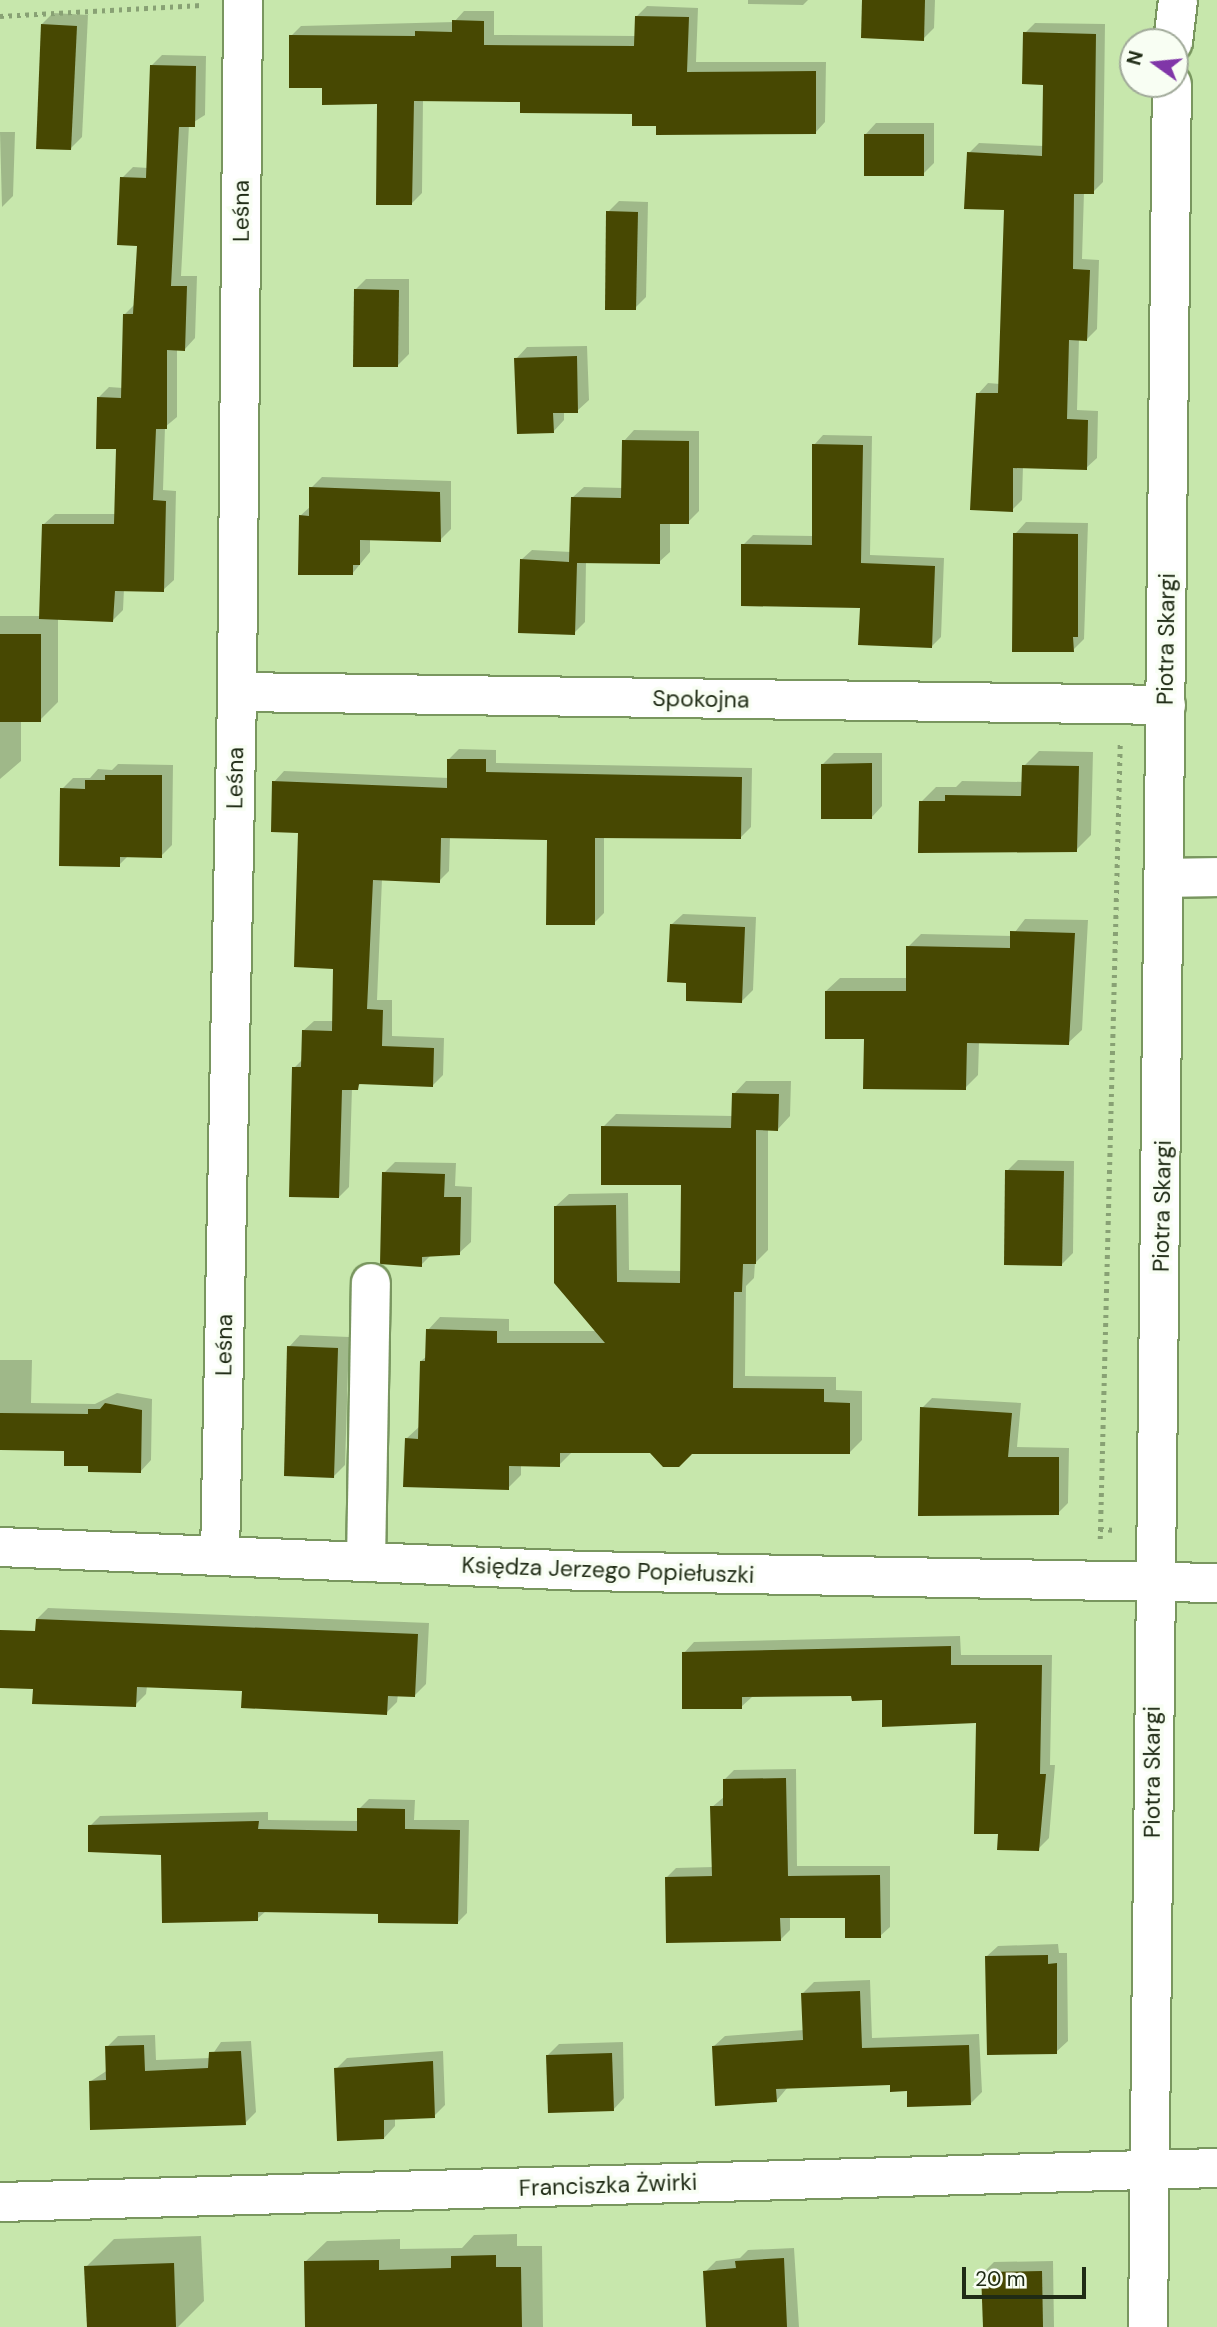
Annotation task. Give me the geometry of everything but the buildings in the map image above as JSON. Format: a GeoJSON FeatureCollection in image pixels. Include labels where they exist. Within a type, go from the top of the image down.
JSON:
{"type":"FeatureCollection","features":[{"type":"Feature","properties":{"kind":"street"},"geometry":{"type":"LineString","coordinates":[[1175,28],[1178,0]]}},
{"type":"Feature","properties":{"kind":"street","name":"Leśna"},"geometry":{"type":"LineString","coordinates":[[220,1556],[237,692],[243,8]]}},
{"type":"Feature","properties":{"kind":"street","name":"Piotra Skargi"},"geometry":{"type":"LineString","coordinates":[[1148,2327],[1153,1584],[1160,1366],[1171,98]]}},
{"type":"Feature","properties":{"kind":"street","name":"Spokojna"},"geometry":{"type":"LineString","coordinates":[[237,692],[1166,705]]}},
{"type":"Feature","properties":{"kind":"street"},"geometry":{"type":"LineString","coordinates":[[1165,878],[1217,877]]}},
{"type":"Feature","properties":{"kind":"street"},"geometry":{"type":"LineString","coordinates":[[366,1562],[372,1283]]}},
{"type":"Feature","properties":{"kind":"street","name":"Księdza Jerzego Popiełuszki"},"geometry":{"type":"LineString","coordinates":[[0,1547],[366,1562],[1153,1584],[1217,1583]]}},
{"type":"Feature","properties":{"kind":"street","name":"Franciszka Żwirki"},"geometry":{"type":"LineString","coordinates":[[0,2202],[1217,2168]]}},
{"type":"Feature","properties":{"kind":"path"},"geometry":{"type":"LineString","coordinates":[[0,16],[200,5],[215,18],[243,8]]}}]}
